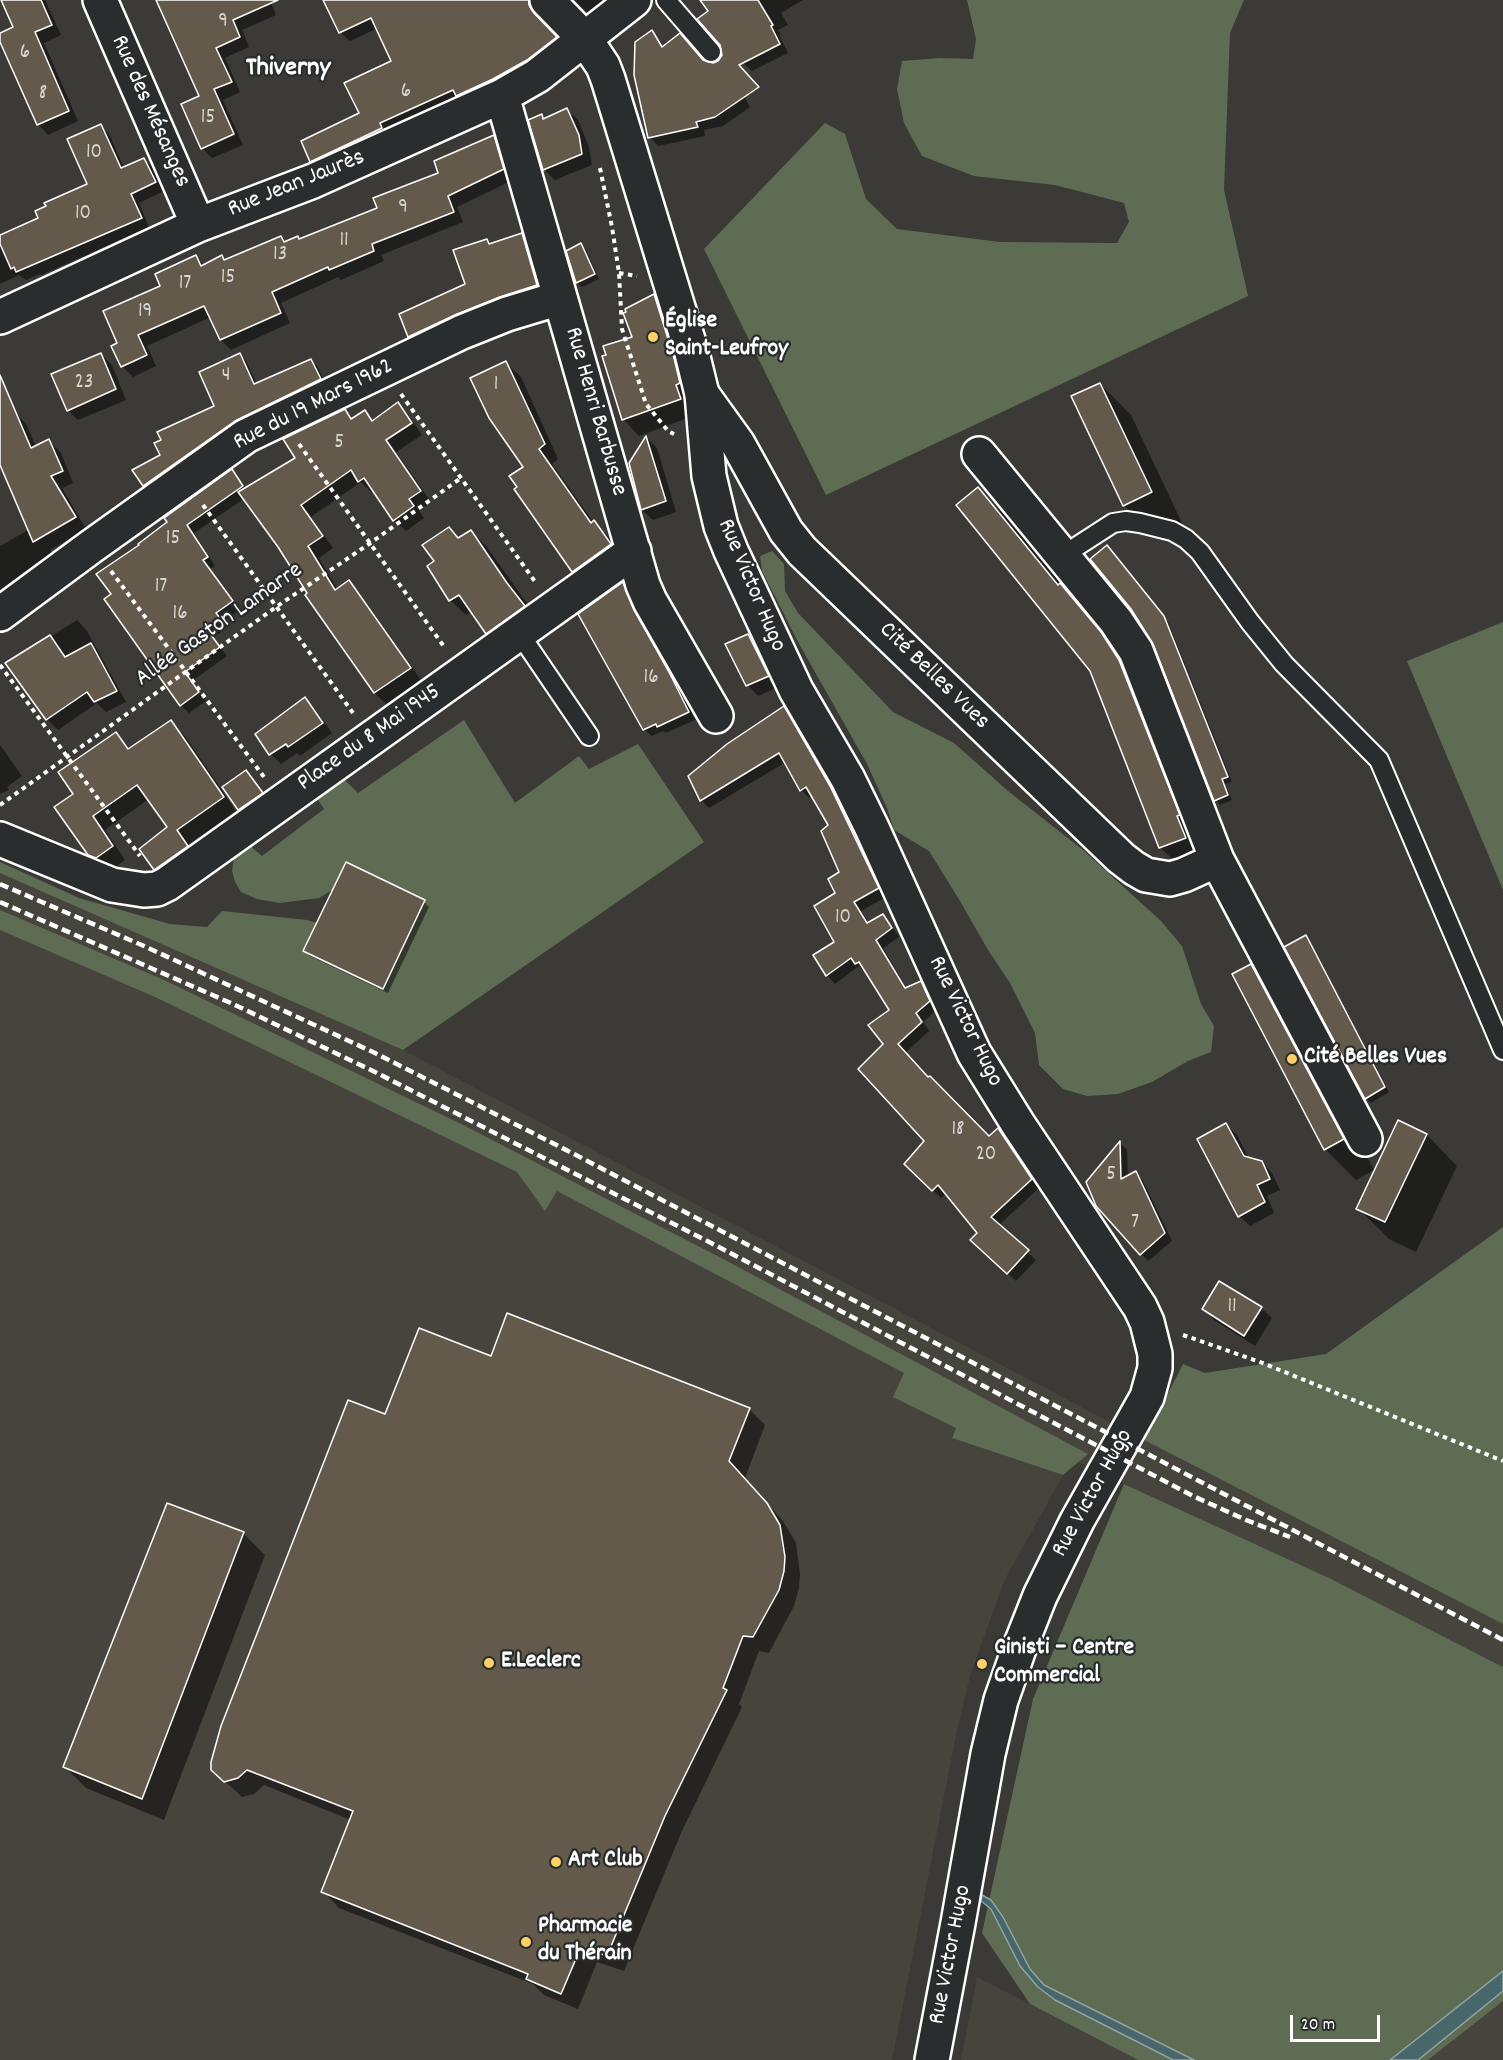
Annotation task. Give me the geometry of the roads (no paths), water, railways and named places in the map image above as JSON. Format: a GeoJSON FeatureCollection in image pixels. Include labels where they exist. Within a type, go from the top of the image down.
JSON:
{"type":"FeatureCollection","features":[{"type":"Feature","properties":{"kind":"street","name":"Rue des Mésanges"},"geometry":{"type":"LineString","coordinates":[[100,0],[198,225]]}},
{"type":"Feature","properties":{"kind":"street","name":"Rue Victor Hugo"},"geometry":{"type":"LineString","coordinates":[[547,0],[585,39],[609,79],[692,353],[702,394],[714,497],[731,551],[796,690],[848,779],[872,828],[974,1053],[1018,1124],[1134,1296],[1147,1322],[1155,1354],[1155,1368],[1147,1397],[1077,1521],[1040,1596],[1001,1700],[988,1754],[932,2060]]}},
{"type":"Feature","properties":{"kind":"street","name":"Rue Jean Jaurès"},"geometry":{"type":"LineString","coordinates":[[0,317],[198,225],[336,171],[502,96],[537,76],[634,0]]}},
{"type":"Feature","properties":{"kind":"street","name":"Rue Henri Barbusse"},"geometry":{"type":"LineString","coordinates":[[502,96],[643,585],[716,716]]}},
{"type":"Feature","properties":{"kind":"street","name":"Rue du 19 Mars 1962"},"geometry":{"type":"LineString","coordinates":[[0,614],[246,436],[484,323],[560,298]]}},
{"type":"Feature","properties":{"kind":"street","name":"Cité Belles Vues"},"geometry":{"type":"LineString","coordinates":[[702,394],[738,444],[786,531],[802,551],[1121,858],[1146,875],[1170,879],[1217,860]]}},
{"type":"Feature","properties":{"kind":"street"},"geometry":{"type":"LineString","coordinates":[[979,454],[1116,621],[1136,651],[1217,860],[1365,1139]]}},
{"type":"Feature","properties":{"kind":"street","name":"Place du 8 Mai 1945"},"geometry":{"type":"LineString","coordinates":[[0,838],[95,878],[126,888],[158,889],[634,551]]}},
{"type":"Feature","properties":{"kind":"lane"},"geometry":{"type":"LineString","coordinates":[[666,0],[711,52]]}},
{"type":"Feature","properties":{"kind":"lane"},"geometry":{"type":"LineString","coordinates":[[1062,556],[1113,523],[1126,521],[1172,531],[1186,539],[1200,552],[1272,650],[1379,760],[1503,1050]]}},
{"type":"Feature","properties":{"kind":"lane"},"geometry":{"type":"LineString","coordinates":[[519,633],[589,736]]}},
{"type":"Feature","properties":{"kind":"water"},"geometry":{"type":"Polygon","coordinates":[[[982,1895],[991,1900],[1003,1917],[1030,1969],[1044,1985],[1194,2060],[1173,2060],[1055,2000],[1038,1987],[1020,1966],[991,1909],[981,1901],[982,1895]]]}},
{"type":"Feature","properties":{"kind":"water"},"geometry":{"type":"Polygon","coordinates":[[[1503,1971],[1503,1991],[1418,2060],[1390,2060],[1503,1971]]]}},
{"type":"Feature","properties":{"kind":"railway"},"geometry":{"type":"LineString","coordinates":[[0,884],[144,946],[375,1053],[576,1155],[1503,1640]]}},
{"type":"Feature","properties":{"kind":"railway"},"geometry":{"type":"LineString","coordinates":[[0,902],[233,1004],[375,1072],[715,1245],[1193,1496],[1290,1537]]}},
{"type":"Feature","properties":{"kind":"place","name":"Église Saint-Leufroy"},"geometry":{"type":"Point","coordinates":[653,337]}},
{"type":"Feature","properties":{"kind":"place","name":"Cité Belles Vues"},"geometry":{"type":"Point","coordinates":[1292,1059]}},
{"type":"Feature","properties":{"kind":"place","name":"E.Leclerc"},"geometry":{"type":"Point","coordinates":[489,1663]}},
{"type":"Feature","properties":{"kind":"place","name":"Ginisti – Centre Commercial"},"geometry":{"type":"Point","coordinates":[982,1664]}},
{"type":"Feature","properties":{"kind":"place","name":"Art Club"},"geometry":{"type":"Point","coordinates":[556,1862]}},
{"type":"Feature","properties":{"kind":"place","name":"Pharmacie du Thérain"},"geometry":{"type":"Point","coordinates":[526,1942]}},
{"type":"Feature","properties":{"kind":"district","name":"Thiverny"},"geometry":{"type":"Point","coordinates":[288,70]}}]}
